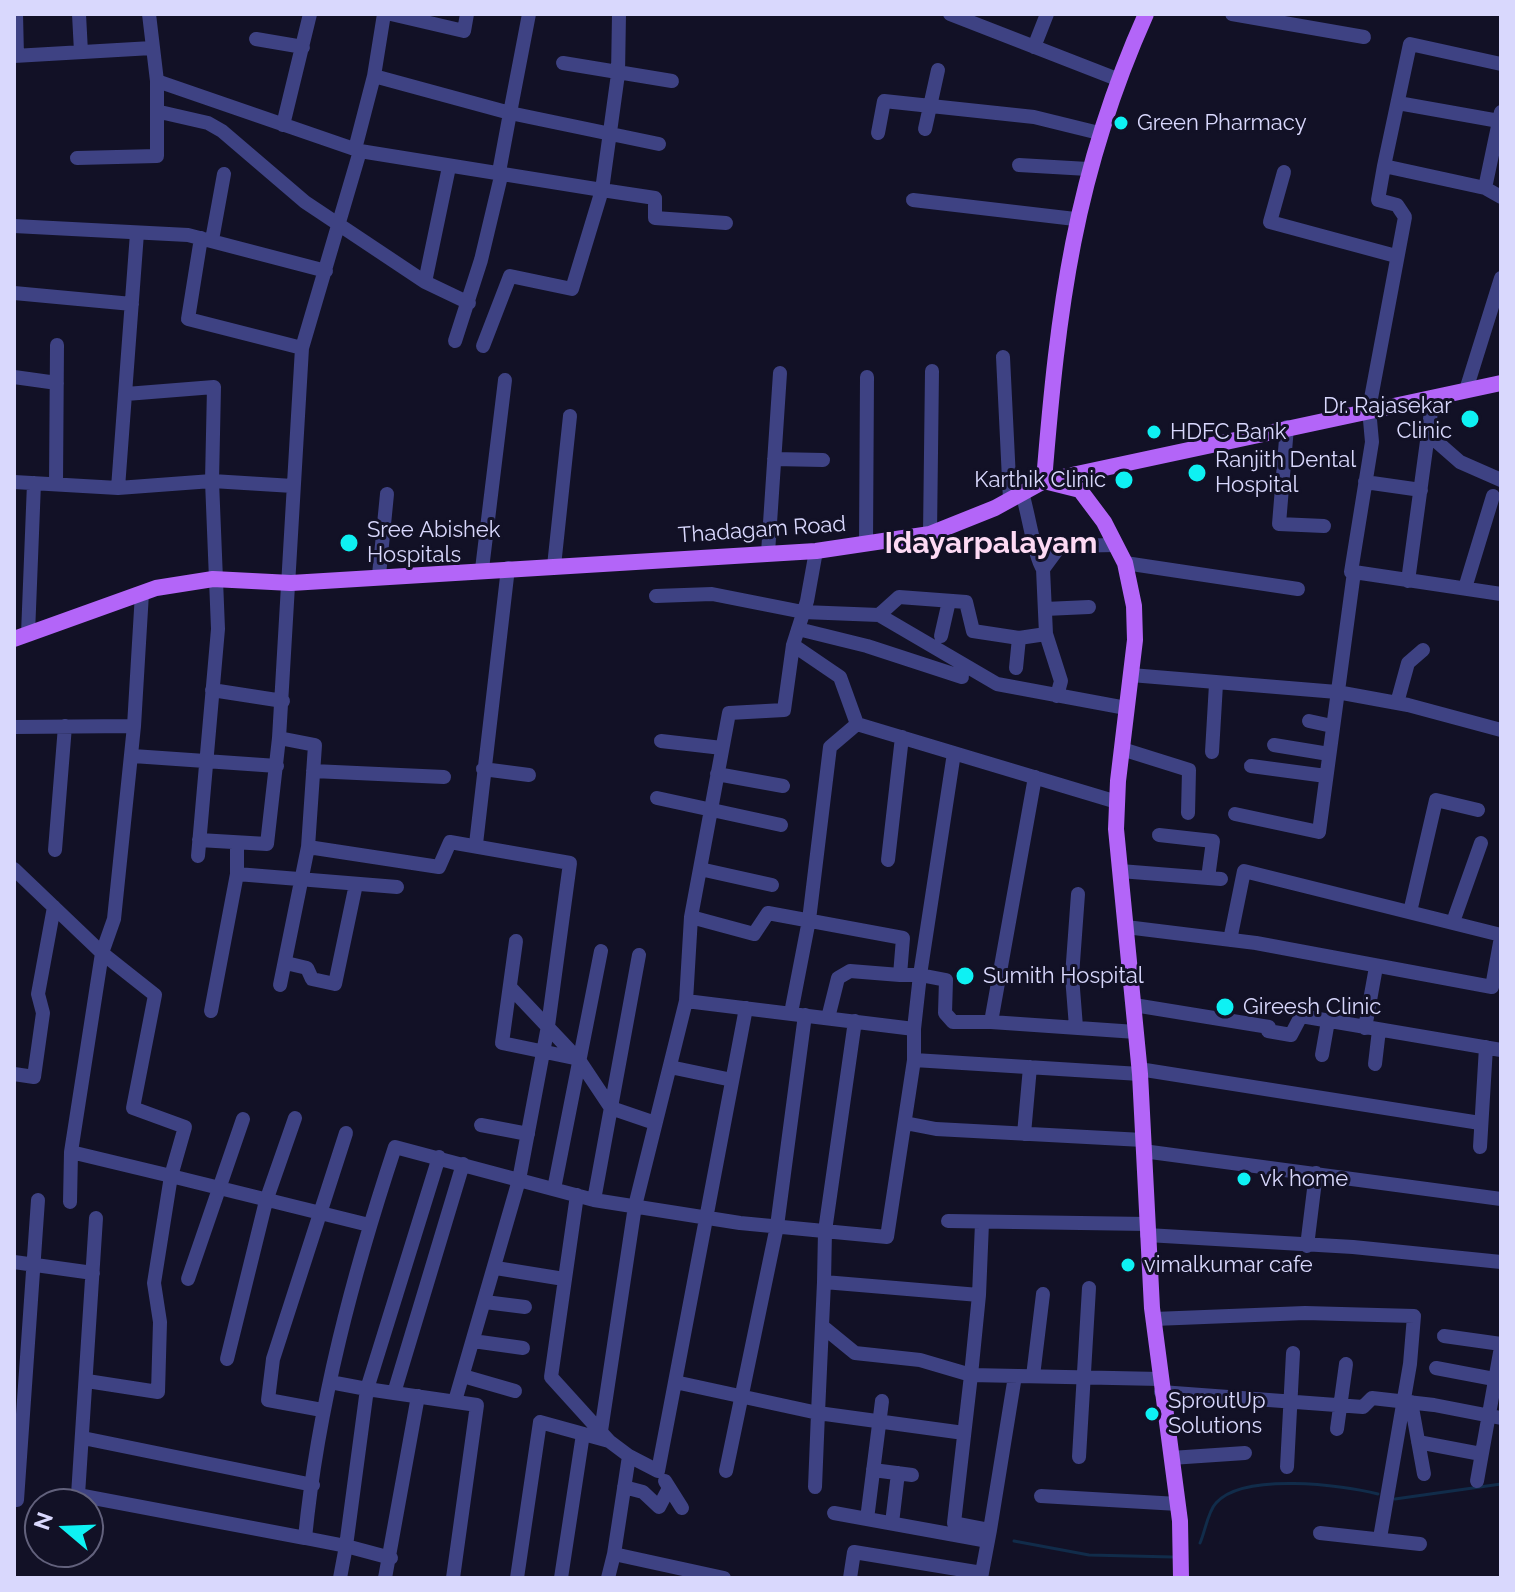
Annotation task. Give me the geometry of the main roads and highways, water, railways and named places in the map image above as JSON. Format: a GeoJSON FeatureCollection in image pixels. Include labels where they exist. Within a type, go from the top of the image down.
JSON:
{"type":"FeatureCollection","features":[{"type":"Feature","properties":{"kind":"main road"},"geometry":{"type":"LineString","coordinates":[[1146,14],[1117,79],[1075,219],[1055,352],[1044,481],[1080,490],[1104,522],[1125,563],[1134,606],[1131,675],[1117,802],[1120,871],[1134,1005],[1154,1319],[1178,1504],[1181,1578]]}},
{"type":"Feature","properties":{"kind":"main road","name":"Thadagam Road"},"geometry":{"type":"LineString","coordinates":[[21,636],[142,593],[213,579],[291,583],[379,575],[816,551],[930,534],[1044,481],[1501,383]]}},
{"type":"Feature","properties":{"kind":"waterway"},"geometry":{"type":"LineString","coordinates":[[1395,1499],[1501,1484]]}},
{"type":"Feature","properties":{"kind":"waterway"},"geometry":{"type":"LineString","coordinates":[[1200,1543],[1216,1503],[1229,1493],[1248,1487],[1318,1485],[1378,1494]]}},
{"type":"Feature","properties":{"kind":"waterway"},"geometry":{"type":"LineString","coordinates":[[1014,1541],[1089,1555],[1173,1557]]}},
{"type":"Feature","properties":{"kind":"place","name":"Green Pharmacy"},"geometry":{"type":"Point","coordinates":[1121,123]}},
{"type":"Feature","properties":{"kind":"place","name":"Dr. Rajasekar Clinic"},"geometry":{"type":"Point","coordinates":[1470,419]}},
{"type":"Feature","properties":{"kind":"place","name":"HDFC Bank"},"geometry":{"type":"Point","coordinates":[1154,432]}},
{"type":"Feature","properties":{"kind":"place","name":"Ranjith Dental Hospital"},"geometry":{"type":"Point","coordinates":[1197,473]}},
{"type":"Feature","properties":{"kind":"place","name":"Karthik Clinic"},"geometry":{"type":"Point","coordinates":[1124,480]}},
{"type":"Feature","properties":{"kind":"place","name":"Sree Abishek Hospitals"},"geometry":{"type":"Point","coordinates":[349,543]}},
{"type":"Feature","properties":{"kind":"place","name":"Sumith Hospital"},"geometry":{"type":"Point","coordinates":[965,976]}},
{"type":"Feature","properties":{"kind":"place","name":"Gireesh Clinic"},"geometry":{"type":"Point","coordinates":[1225,1007]}},
{"type":"Feature","properties":{"kind":"place","name":"vk home"},"geometry":{"type":"Point","coordinates":[1244,1179]}},
{"type":"Feature","properties":{"kind":"place","name":"vimalkumar cafe"},"geometry":{"type":"Point","coordinates":[1128,1265]}},
{"type":"Feature","properties":{"kind":"place","name":"SproutUp Solutions"},"geometry":{"type":"Point","coordinates":[1152,1414]}},
{"type":"Feature","properties":{"kind":"district","name":"Idayarpalayam"},"geometry":{"type":"Point","coordinates":[991,544]}}]}
